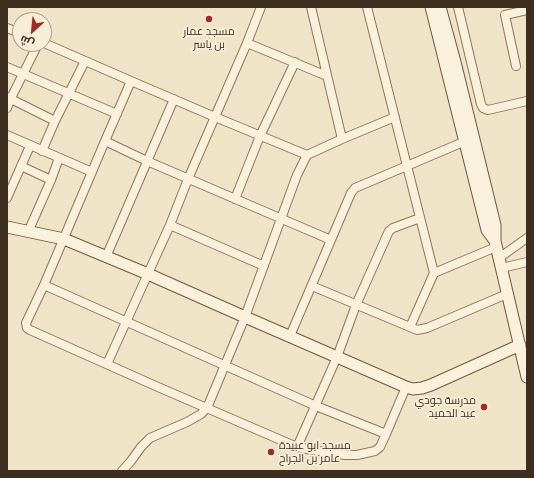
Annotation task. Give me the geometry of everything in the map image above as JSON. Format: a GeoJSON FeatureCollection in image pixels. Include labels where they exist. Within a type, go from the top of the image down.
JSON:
{"type":"FeatureCollection","features":[{"type":"Feature","properties":{"kind":"main road"},"geometry":{"type":"LineString","coordinates":[[431,7],[495,225],[495,244],[507,294],[523,344],[527,377]]}},
{"type":"Feature","properties":{"kind":"main road"},"geometry":{"type":"LineString","coordinates":[[440,7],[456,69],[469,140]]}},
{"type":"Feature","properties":{"kind":"main road"},"geometry":{"type":"LineString","coordinates":[[7,227],[64,239],[413,389],[422,388],[523,344]]}},
{"type":"Feature","properties":{"kind":"street"},"geometry":{"type":"LineString","coordinates":[[107,364],[170,225],[188,179],[248,43],[261,9],[251,7]]}},
{"type":"Feature","properties":{"kind":"street"},"geometry":{"type":"LineString","coordinates":[[312,7],[342,139]]}},
{"type":"Feature","properties":{"kind":"street"},"geometry":{"type":"LineString","coordinates":[[367,7],[434,273],[410,327]]}},
{"type":"Feature","properties":{"kind":"street"},"geometry":{"type":"LineString","coordinates":[[458,7],[481,104],[488,110],[527,101]]}},
{"type":"Feature","properties":{"kind":"street"},"geometry":{"type":"LineString","coordinates":[[516,66],[505,15],[527,10]]}},
{"type":"Feature","properties":{"kind":"street"},"geometry":{"type":"LineString","coordinates":[[248,43],[327,76]]}},
{"type":"Feature","properties":{"kind":"street"},"geometry":{"type":"LineString","coordinates":[[52,47],[260,136],[307,154]]}},
{"type":"Feature","properties":{"kind":"street"},"geometry":{"type":"LineString","coordinates":[[7,108],[9,97],[24,74],[34,52]]}},
{"type":"Feature","properties":{"kind":"street"},"geometry":{"type":"LineString","coordinates":[[42,151],[84,61]]}},
{"type":"Feature","properties":{"kind":"street"},"geometry":{"type":"LineString","coordinates":[[235,199],[260,136],[295,62]]}},
{"type":"Feature","properties":{"kind":"street"},"geometry":{"type":"LineString","coordinates":[[7,67],[117,114]]}},
{"type":"Feature","properties":{"kind":"street"},"geometry":{"type":"LineString","coordinates":[[131,81],[64,239],[26,323],[27,328],[297,447],[344,455],[356,455],[375,451],[380,447],[406,387]]}},
{"type":"Feature","properties":{"kind":"street"},"geometry":{"type":"LineString","coordinates":[[9,97],[55,121]]}},
{"type":"Feature","properties":{"kind":"street"},"geometry":{"type":"LineString","coordinates":[[106,257],[174,99]]}},
{"type":"Feature","properties":{"kind":"street"},"geometry":{"type":"LineString","coordinates":[[122,471],[150,438],[187,422],[201,414],[207,408],[245,318],[297,175],[307,154],[395,117]]}},
{"type":"Feature","properties":{"kind":"street"},"geometry":{"type":"LineString","coordinates":[[7,135],[92,172]]}},
{"type":"Feature","properties":{"kind":"street"},"geometry":{"type":"LineString","coordinates":[[290,336],[351,193],[355,188],[469,140]]}},
{"type":"Feature","properties":{"kind":"street"},"geometry":{"type":"LineString","coordinates":[[105,142],[331,240]]}},
{"type":"Feature","properties":{"kind":"street"},"geometry":{"type":"LineString","coordinates":[[7,198],[9,188],[30,146]]}},
{"type":"Feature","properties":{"kind":"street"},"geometry":{"type":"LineString","coordinates":[[28,232],[59,158]]}},
{"type":"Feature","properties":{"kind":"street"},"geometry":{"type":"LineString","coordinates":[[21,166],[51,180]]}},
{"type":"Feature","properties":{"kind":"street"},"geometry":{"type":"LineString","coordinates":[[297,447],[337,357],[356,305],[389,231],[393,228],[420,218]]}},
{"type":"Feature","properties":{"kind":"street"},"geometry":{"type":"LineString","coordinates":[[170,225],[264,266]]}},
{"type":"Feature","properties":{"kind":"street"},"geometry":{"type":"LineString","coordinates":[[500,263],[527,238]]}},
{"type":"Feature","properties":{"kind":"street"},"geometry":{"type":"LineString","coordinates":[[434,273],[495,244]]}},
{"type":"Feature","properties":{"kind":"street"},"geometry":{"type":"LineString","coordinates":[[500,263],[527,262]]}},
{"type":"Feature","properties":{"kind":"street"},"geometry":{"type":"LineString","coordinates":[[44,285],[316,406],[386,434]]}},
{"type":"Feature","properties":{"kind":"street"},"geometry":{"type":"LineString","coordinates":[[312,286],[417,330],[427,328],[507,294]]}},
{"type":"Feature","properties":{"kind":"place","name":"مسجد عمار بن ياسر"},"geometry":{"type":"Point","coordinates":[209,19]}},
{"type":"Feature","properties":{"kind":"place","name":"مدرسة جودي عبد الحميد"},"geometry":{"type":"Point","coordinates":[484,407]}},
{"type":"Feature","properties":{"kind":"place","name":"مسجد ابو عبيدة عامر بن الجراح"},"geometry":{"type":"Point","coordinates":[271,452]}}]}
